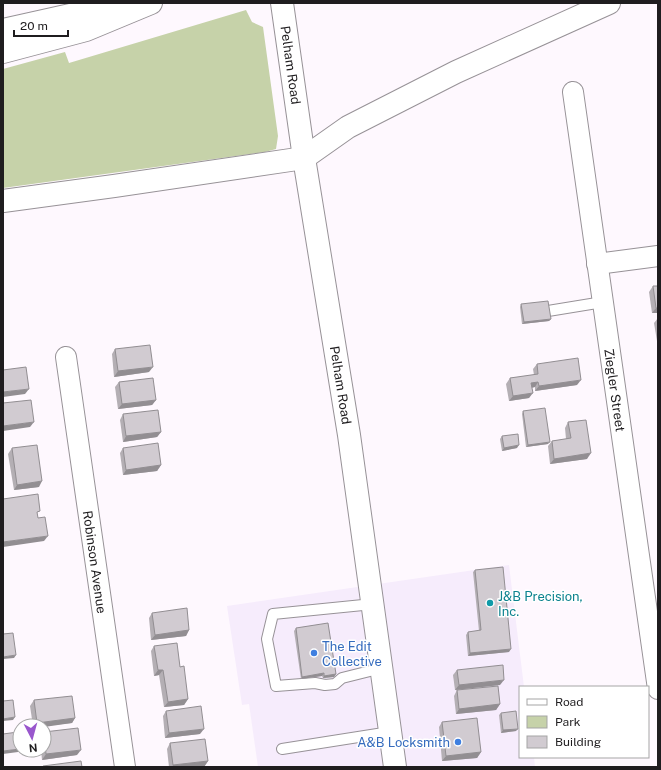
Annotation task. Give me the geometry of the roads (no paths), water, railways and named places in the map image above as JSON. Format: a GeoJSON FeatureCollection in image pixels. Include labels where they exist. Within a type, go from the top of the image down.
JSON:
{"type":"FeatureCollection","features":[{"type":"Feature","properties":{"kind":"main road"},"geometry":{"type":"LineString","coordinates":[[3,30],[124,3]]}},
{"type":"Feature","properties":{"kind":"main road"},"geometry":{"type":"LineString","coordinates":[[3,52],[86,30],[151,3]]}},
{"type":"Feature","properties":{"kind":"main road","name":"Pelham Road"},"geometry":{"type":"LineString","coordinates":[[282,3],[304,158],[349,435],[395,767]]}},
{"type":"Feature","properties":{"kind":"main road"},"geometry":{"type":"LineString","coordinates":[[3,201],[304,158],[348,127],[456,72],[609,3]]}},
{"type":"Feature","properties":{"kind":"street","name":"Ziegler Street"},"geometry":{"type":"LineString","coordinates":[[573,92],[658,689]]}},
{"type":"Feature","properties":{"kind":"street"},"geometry":{"type":"LineString","coordinates":[[597,264],[658,256]]}},
{"type":"Feature","properties":{"kind":"street","name":"Robinson Avenue"},"geometry":{"type":"LineString","coordinates":[[66,357],[125,767]]}},
{"type":"Feature","properties":{"kind":"lane"},"geometry":{"type":"LineString","coordinates":[[548,311],[603,302]]}},
{"type":"Feature","properties":{"kind":"lane"},"geometry":{"type":"LineString","coordinates":[[373,604],[273,614],[267,639],[276,686],[315,684],[325,686],[335,684],[342,678],[382,668]]}},
{"type":"Feature","properties":{"kind":"lane"},"geometry":{"type":"LineString","coordinates":[[282,749],[390,732]]}},
{"type":"Feature","properties":{"kind":"place","name":"J&B Precision, Inc."},"geometry":{"type":"Point","coordinates":[490,603]}},
{"type":"Feature","properties":{"kind":"place","name":"The Edit Collective"},"geometry":{"type":"Point","coordinates":[314,653]}},
{"type":"Feature","properties":{"kind":"place","name":"A&B Locksmith"},"geometry":{"type":"Point","coordinates":[458,742]}}]}
